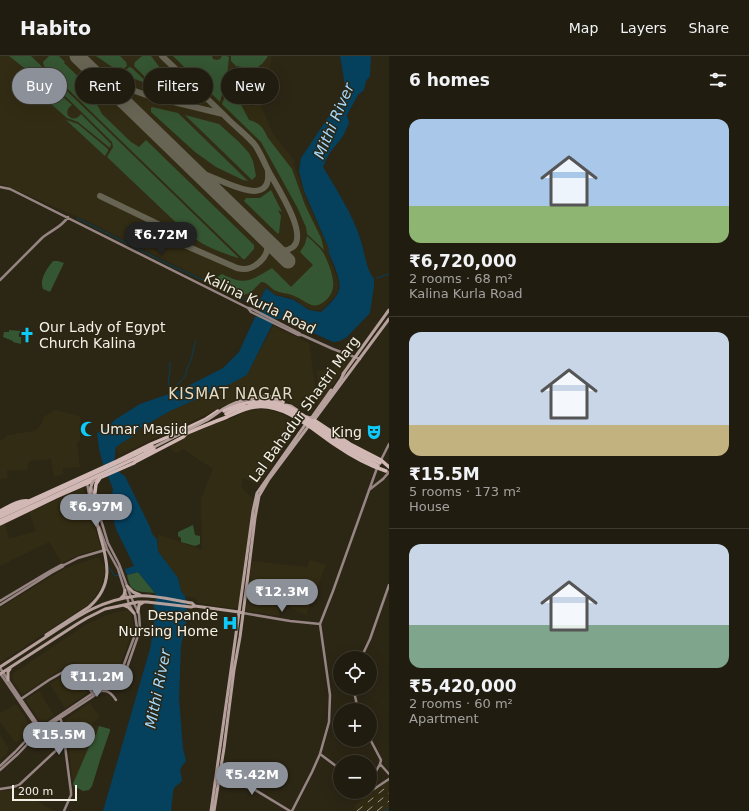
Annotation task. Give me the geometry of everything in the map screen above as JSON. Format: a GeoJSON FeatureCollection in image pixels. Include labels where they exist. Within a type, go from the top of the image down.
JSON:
{"type":"FeatureCollection","features":[{"type":"Feature","properties":{"kind":"highway"},"geometry":{"type":"LineString","coordinates":[[0,516],[29,501],[206,419],[223,408],[242,400],[259,396],[272,397],[379,464]]}},
{"type":"Feature","properties":{"kind":"highway"},"geometry":{"type":"LineString","coordinates":[[270,407],[272,397]]}},
{"type":"Feature","properties":{"kind":"highway"},"geometry":{"type":"LineString","coordinates":[[208,424],[243,403],[265,400],[282,403]]}},
{"type":"Feature","properties":{"kind":"highway"},"geometry":{"type":"LineString","coordinates":[[206,419],[249,405],[276,405],[296,415],[346,449],[379,464]]}},
{"type":"Feature","properties":{"kind":"highway"},"geometry":{"type":"LineString","coordinates":[[0,516],[134,455],[245,409],[259,406],[270,407],[285,412],[305,427],[350,454],[389,466]]}},
{"type":"Feature","properties":{"kind":"highway"},"geometry":{"type":"LineString","coordinates":[[312,419],[360,450],[388,472]]}},
{"type":"Feature","properties":{"kind":"highway"},"geometry":{"type":"LineString","coordinates":[[0,524],[134,463],[183,437],[187,433]]}},
{"type":"Feature","properties":{"kind":"highway"},"geometry":{"type":"LineString","coordinates":[[0,521],[136,458],[170,436]]}},
{"type":"Feature","properties":{"kind":"highway"},"geometry":{"type":"LineString","coordinates":[[332,443],[337,436]]}},
{"type":"Feature","properties":{"kind":"highway"},"geometry":{"type":"LineString","coordinates":[[131,454],[135,462]]}},
{"type":"Feature","properties":{"kind":"highway"},"geometry":{"type":"LineString","coordinates":[[94,500],[96,484],[102,477]]}},
{"type":"Feature","properties":{"kind":"highway"},"geometry":{"type":"LineString","coordinates":[[0,511],[20,502],[27,500],[29,501]]}},
{"type":"Feature","properties":{"kind":"main road","name":"Lal Bahadur Shastri Marg"},"geometry":{"type":"LineString","coordinates":[[312,419],[389,310]]}},
{"type":"Feature","properties":{"kind":"main road","name":"Lal Bahadur Shastri Marg"},"geometry":{"type":"LineString","coordinates":[[211,811],[230,710],[236,636],[253,511],[257,493],[305,427],[360,359],[389,319]]}},
{"type":"Feature","properties":{"kind":"main road"},"geometry":{"type":"LineString","coordinates":[[38,642],[95,602],[105,584],[108,570],[106,555],[90,501],[91,486],[97,477],[104,471],[135,457],[207,420],[223,409],[248,399],[271,398],[291,406],[308,417],[313,418],[344,373]]}},
{"type":"Feature","properties":{"kind":"main road","name":"Lal Bahadur Shastri Marg"},"geometry":{"type":"LineString","coordinates":[[214,811],[225,709],[240,637],[259,496],[285,455]]}},
{"type":"Feature","properties":{"kind":"main road"},"geometry":{"type":"LineString","coordinates":[[117,600],[123,596],[126,588],[144,596]]}},
{"type":"Feature","properties":{"kind":"main road"},"geometry":{"type":"LineString","coordinates":[[0,667],[84,613],[103,604],[138,596],[152,596],[192,603],[195,606]]}},
{"type":"Feature","properties":{"kind":"main road"},"geometry":{"type":"LineString","coordinates":[[123,605],[136,612],[139,605],[144,602]]}},
{"type":"Feature","properties":{"kind":"main road"},"geometry":{"type":"LineString","coordinates":[[1,673],[87,618],[105,609],[134,603],[152,602],[243,613]]}},
{"type":"Feature","properties":{"kind":"main road"},"geometry":{"type":"LineString","coordinates":[[236,636],[240,637]]}},
{"type":"Feature","properties":{"kind":"main road"},"geometry":{"type":"LineString","coordinates":[[8,680],[8,672],[11,667]]}},
{"type":"Feature","properties":{"kind":"main road"},"geometry":{"type":"LineString","coordinates":[[225,709],[230,710]]}},
{"type":"Feature","properties":{"kind":"street","name":"Kalina Kurla Road"},"geometry":{"type":"LineString","coordinates":[[0,187],[6,187],[248,308],[251,312],[255,312],[298,335],[302,335],[360,359]]}},
{"type":"Feature","properties":{"kind":"street"},"geometry":{"type":"LineString","coordinates":[[0,280],[47,233],[62,224],[68,218]]}},
{"type":"Feature","properties":{"kind":"street"},"geometry":{"type":"LineString","coordinates":[[217,782],[252,788],[291,811],[312,772],[320,754],[329,722],[330,695],[320,624],[369,490],[389,444]]}},
{"type":"Feature","properties":{"kind":"street"},"geometry":{"type":"LineString","coordinates":[[369,490],[383,479],[388,472]]}},
{"type":"Feature","properties":{"kind":"street"},"geometry":{"type":"LineString","coordinates":[[86,475],[94,500],[106,549],[119,569]]}},
{"type":"Feature","properties":{"kind":"street"},"geometry":{"type":"LineString","coordinates":[[89,483],[88,491],[122,577],[130,604],[140,617],[140,629],[124,676],[101,691],[93,694]]}},
{"type":"Feature","properties":{"kind":"street"},"geometry":{"type":"LineString","coordinates":[[0,605],[64,565],[78,558],[106,549]]}},
{"type":"Feature","properties":{"kind":"street"},"geometry":{"type":"LineString","coordinates":[[0,601],[50,571],[64,565]]}},
{"type":"Feature","properties":{"kind":"street"},"geometry":{"type":"LineString","coordinates":[[364,651],[389,585]]}},
{"type":"Feature","properties":{"kind":"street"},"geometry":{"type":"LineString","coordinates":[[0,766],[32,734],[121,674],[137,628],[134,603],[129,598]]}},
{"type":"Feature","properties":{"kind":"street"},"geometry":{"type":"LineString","coordinates":[[243,613],[290,621],[320,624]]}},
{"type":"Feature","properties":{"kind":"street"},"geometry":{"type":"LineString","coordinates":[[0,667],[1,673],[40,730]]}},
{"type":"Feature","properties":{"kind":"street"},"geometry":{"type":"LineString","coordinates":[[21,699],[72,667],[76,669],[93,694]]}},
{"type":"Feature","properties":{"kind":"street"},"geometry":{"type":"LineString","coordinates":[[1,673],[8,680],[40,730]]}},
{"type":"Feature","properties":{"kind":"street"},"geometry":{"type":"LineString","coordinates":[[101,691],[109,692],[116,700]]}},
{"type":"Feature","properties":{"kind":"street"},"geometry":{"type":"LineString","coordinates":[[59,717],[62,723],[71,792],[64,811]]}},
{"type":"Feature","properties":{"kind":"street"},"geometry":{"type":"LineString","coordinates":[[0,770],[18,754],[40,730]]}},
{"type":"Feature","properties":{"kind":"street"},"geometry":{"type":"LineString","coordinates":[[0,788],[19,785],[64,742]]}},
{"type":"Feature","properties":{"kind":"street"},"geometry":{"type":"LineString","coordinates":[[374,747],[389,774]]}},
{"type":"Feature","properties":{"kind":"street"},"geometry":{"type":"LineString","coordinates":[[320,754],[333,764]]}},
{"type":"Feature","properties":{"kind":"street"},"geometry":{"type":"LineString","coordinates":[[377,769],[381,762]]}},
{"type":"Feature","properties":{"kind":"street"},"geometry":{"type":"LineString","coordinates":[[377,787],[389,779]]}},
{"type":"Feature","properties":{"kind":"shaded area"},"geometry":{"type":"Polygon","coordinates":[[[0,56],[272,56],[270,68],[221,68],[221,104],[250,104],[251,106],[260,104],[273,134],[295,161],[293,163],[307,202],[329,249],[328,252],[338,281],[338,291],[335,296],[320,310],[312,310],[298,303],[299,301],[274,294],[266,287],[257,304],[211,283],[87,221],[0,183],[0,56]]]}},
{"type":"Feature","properties":{"kind":"shaded area"},"geometry":{"type":"Polygon","coordinates":[[[273,326],[309,343],[315,386],[313,410],[309,410],[309,397],[301,397],[301,405],[299,408],[283,398],[254,394],[237,400],[119,455],[116,447],[139,429],[170,411],[247,375],[273,326]]]}},
{"type":"Feature","properties":{"kind":"shaded area"},"geometry":{"type":"Polygon","coordinates":[[[340,353],[352,359],[317,407],[317,371],[334,369],[340,353]]]}},
{"type":"Feature","properties":{"kind":"shaded area"},"geometry":{"type":"Polygon","coordinates":[[[262,409],[284,415],[295,422],[297,428],[258,485],[243,478],[241,487],[254,500],[238,609],[197,603],[197,598],[185,596],[181,591],[178,578],[158,551],[158,534],[202,550],[201,498],[213,469],[183,449],[178,453],[173,452],[169,444],[206,426],[236,417],[243,412],[262,409]]]}},
{"type":"Feature","properties":{"kind":"shaded area"},"geometry":{"type":"Polygon","coordinates":[[[56,410],[80,416],[80,440],[77,443],[80,467],[63,468],[63,474],[54,477],[51,459],[29,461],[27,470],[7,470],[8,478],[0,479],[0,441],[8,435],[35,431],[42,423],[43,417],[56,410]]]}},
{"type":"Feature","properties":{"kind":"shaded area"},"geometry":{"type":"Polygon","coordinates":[[[83,488],[101,549],[76,556],[62,563],[49,542],[0,566],[0,525],[5,523],[9,539],[36,531],[29,512],[83,488]]]}},
{"type":"Feature","properties":{"kind":"shaded area"},"geometry":{"type":"Polygon","coordinates":[[[98,557],[105,567],[101,587],[90,604],[4,660],[0,661],[0,608],[64,569],[98,557]]]}},
{"type":"Feature","properties":{"kind":"shaded area"},"geometry":{"type":"Polygon","coordinates":[[[311,560],[326,565],[306,615],[291,608],[290,605],[281,602],[279,605],[280,616],[246,610],[252,561],[307,567],[309,561],[311,560]]]}},
{"type":"Feature","properties":{"kind":"shaded area"},"geometry":{"type":"Polygon","coordinates":[[[129,610],[134,626],[119,669],[108,679],[92,690],[74,661],[25,693],[20,691],[13,680],[12,676],[15,672],[85,625],[104,616],[129,610]]]}},
{"type":"Feature","properties":{"kind":"shaded area"},"geometry":{"type":"Polygon","coordinates":[[[72,671],[87,693],[65,708],[50,684],[72,671]]]}},
{"type":"Feature","properties":{"kind":"shaded area"},"geometry":{"type":"Polygon","coordinates":[[[39,691],[54,715],[47,720],[42,721],[38,719],[27,702],[29,697],[39,691]]]}},
{"type":"Feature","properties":{"kind":"shaded area"},"geometry":{"type":"Polygon","coordinates":[[[90,703],[100,717],[92,724],[99,726],[96,735],[107,738],[92,786],[89,790],[83,791],[73,784],[66,720],[90,703]]]}},
{"type":"Feature","properties":{"kind":"shaded area"},"geometry":{"type":"Polygon","coordinates":[[[16,704],[31,728],[27,735],[18,741],[14,741],[0,722],[0,713],[16,704]]]}},
{"type":"Feature","properties":{"kind":"shaded area"},"geometry":{"type":"Polygon","coordinates":[[[0,734],[8,747],[8,750],[0,760],[0,734]]]}},
{"type":"Feature","properties":{"kind":"shaded area"},"geometry":{"type":"Polygon","coordinates":[[[389,778],[389,811],[354,811],[356,809],[354,806],[363,799],[377,799],[377,788],[389,778]]]}},
{"type":"Feature","properties":{"kind":"shaded area"},"geometry":{"type":"Polygon","coordinates":[[[16,790],[55,811],[0,811],[0,791],[16,790]]]}},
{"type":"Feature","properties":{"kind":"green space"},"geometry":{"type":"Polygon","coordinates":[[[9,56],[31,56],[43,68],[24,68],[9,56]]]}},
{"type":"Feature","properties":{"kind":"green space"},"geometry":{"type":"Polygon","coordinates":[[[49,56],[59,56],[65,62],[64,63],[75,73],[75,96],[67,88],[67,68],[46,68],[43,62],[49,56]]]}},
{"type":"Feature","properties":{"kind":"green space"},"geometry":{"type":"Polygon","coordinates":[[[96,56],[120,56],[126,62],[127,66],[124,68],[114,68],[96,56]]]}},
{"type":"Feature","properties":{"kind":"green space"},"geometry":{"type":"Polygon","coordinates":[[[142,56],[151,56],[160,68],[143,68],[143,75],[134,66],[135,62],[142,56]]]}},
{"type":"Feature","properties":{"kind":"green space"},"geometry":{"type":"Polygon","coordinates":[[[173,56],[212,56],[213,59],[217,60],[222,56],[229,57],[228,68],[221,68],[220,102],[213,95],[213,68],[185,68],[173,56]]]}},
{"type":"Feature","properties":{"kind":"green space"},"geometry":{"type":"Polygon","coordinates":[[[231,56],[268,56],[262,64],[256,68],[236,66],[231,61],[231,56]]]}},
{"type":"Feature","properties":{"kind":"green space"},"geometry":{"type":"Polygon","coordinates":[[[135,71],[143,78],[143,82],[135,79],[135,71]]]}},
{"type":"Feature","properties":{"kind":"green space"},"geometry":{"type":"Polygon","coordinates":[[[67,91],[75,99],[75,104],[80,104],[238,258],[210,248],[186,232],[107,157],[113,147],[112,142],[67,98],[67,91]]]}},
{"type":"Feature","properties":{"kind":"green space"},"geometry":{"type":"Polygon","coordinates":[[[67,100],[72,105],[67,111],[69,117],[75,118],[81,114],[111,144],[110,148],[78,122],[67,118],[51,104],[67,104],[67,100]]]}},
{"type":"Feature","properties":{"kind":"green space"},"geometry":{"type":"Polygon","coordinates":[[[83,104],[97,104],[102,114],[131,142],[139,147],[146,140],[254,245],[254,249],[245,259],[243,259],[83,104]]]}},
{"type":"Feature","properties":{"kind":"green space"},"geometry":{"type":"Polygon","coordinates":[[[222,104],[241,104],[249,120],[261,126],[268,138],[292,169],[305,205],[321,238],[324,250],[307,234],[306,227],[297,207],[261,142],[222,104]]]}},
{"type":"Feature","properties":{"kind":"green space"},"geometry":{"type":"Polygon","coordinates":[[[152,107],[178,113],[248,181],[216,167],[195,152],[151,112],[152,107]]]}},
{"type":"Feature","properties":{"kind":"green space"},"geometry":{"type":"Polygon","coordinates":[[[185,115],[219,124],[249,153],[253,161],[256,176],[252,180],[185,115]]]}},
{"type":"Feature","properties":{"kind":"green space"},"geometry":{"type":"Polygon","coordinates":[[[66,120],[78,124],[108,149],[105,156],[66,120]]]}},
{"type":"Feature","properties":{"kind":"green space"},"geometry":{"type":"Polygon","coordinates":[[[271,190],[282,212],[278,210],[281,216],[278,234],[244,201],[246,198],[260,198],[271,190]]]}},
{"type":"Feature","properties":{"kind":"green space"},"geometry":{"type":"Polygon","coordinates":[[[307,236],[324,254],[330,267],[333,286],[331,294],[323,303],[318,305],[310,304],[292,295],[276,291],[263,282],[261,282],[250,293],[243,295],[213,280],[222,274],[230,278],[243,281],[253,279],[272,268],[291,287],[313,265],[300,252],[305,244],[307,236]]]}},
{"type":"Feature","properties":{"kind":"green space"},"geometry":{"type":"Polygon","coordinates":[[[53,261],[64,263],[50,292],[43,289],[42,282],[44,274],[53,261]]]}},
{"type":"Feature","properties":{"kind":"green space"},"geometry":{"type":"Polygon","coordinates":[[[9,330],[22,331],[22,333],[19,333],[19,337],[21,337],[21,344],[3,337],[4,332],[9,332],[9,330]]]}},
{"type":"Feature","properties":{"kind":"green space"},"geometry":{"type":"Polygon","coordinates":[[[193,525],[195,535],[200,536],[200,544],[195,546],[181,542],[181,538],[178,536],[178,532],[193,525]]]}},
{"type":"Feature","properties":{"kind":"green space"},"geometry":{"type":"Polygon","coordinates":[[[138,572],[155,593],[137,591],[131,587],[127,575],[138,572]]]}},
{"type":"Feature","properties":{"kind":"green space"},"geometry":{"type":"Polygon","coordinates":[[[99,726],[110,729],[110,731],[92,786],[89,790],[83,791],[73,784],[99,726]]]}},
{"type":"Feature","properties":{"kind":"water","name":"Mithi River"},"geometry":{"type":"Polygon","coordinates":[[[340,56],[371,56],[370,76],[366,81],[364,90],[358,95],[347,115],[349,123],[343,136],[329,154],[323,167],[353,219],[369,270],[374,279],[370,313],[347,337],[340,341],[333,342],[283,319],[275,319],[247,375],[170,411],[139,429],[134,435],[116,447],[114,460],[120,473],[125,476],[152,534],[157,539],[158,551],[178,578],[181,591],[185,596],[188,615],[181,645],[179,698],[183,748],[186,761],[180,770],[182,780],[174,788],[171,811],[103,811],[150,649],[156,598],[155,593],[138,572],[127,575],[125,569],[134,566],[116,529],[110,506],[113,489],[103,464],[97,433],[104,430],[116,419],[140,404],[180,390],[223,368],[239,352],[255,317],[259,316],[261,310],[256,307],[266,288],[275,295],[294,300],[309,310],[321,312],[336,296],[340,286],[338,276],[328,251],[329,249],[304,191],[299,171],[301,158],[341,98],[345,88],[340,56]]]}},
{"type":"Feature","properties":{"kind":"waterway"},"geometry":{"type":"LineString","coordinates":[[77,218],[174,267],[256,305]]}},
{"type":"Feature","properties":{"kind":"waterway"},"geometry":{"type":"LineString","coordinates":[[377,278],[389,274]]}},
{"type":"Feature","properties":{"kind":"waterway"},"geometry":{"type":"LineString","coordinates":[[176,392],[175,387],[187,371],[196,341]]}},
{"type":"Feature","properties":{"kind":"waterway"},"geometry":{"type":"LineString","coordinates":[[170,362],[168,384],[173,393]]}},
{"type":"Feature","properties":{"kind":"waterway"},"geometry":{"type":"LineString","coordinates":[[108,566],[115,576],[119,575]]}},
{"type":"Feature","properties":{"kind":"waterway"},"geometry":{"type":"LineString","coordinates":[[385,811],[389,808]]}},
{"type":"Feature","properties":{"kind":"taxiway"},"geometry":{"type":"LineString","coordinates":[[162,56],[249,138],[257,148],[289,209],[297,231],[297,241],[293,247],[284,250],[276,249]]}},
{"type":"Feature","properties":{"kind":"taxiway"},"geometry":{"type":"LineString","coordinates":[[83,62],[121,86],[149,96],[223,114]]}},
{"type":"Feature","properties":{"kind":"taxiway"},"geometry":{"type":"LineString","coordinates":[[195,170],[235,187],[251,191],[264,188],[267,182],[268,172]]}},
{"type":"Feature","properties":{"kind":"taxiway"},"geometry":{"type":"LineString","coordinates":[[100,196],[160,225],[182,244],[237,268],[248,269],[265,256],[267,250],[265,238]]}},
{"type":"Feature","properties":{"kind":"runway"},"geometry":{"type":"LineString","coordinates":[[77,56],[288,261]]}},
{"type":"Feature","properties":{"kind":"railway"},"geometry":{"type":"LineString","coordinates":[[357,811],[389,785]]}},
{"type":"Feature","properties":{"kind":"railway"},"geometry":{"type":"LineString","coordinates":[[367,811],[389,793]]}},
{"type":"Feature","properties":{"kind":"railway"},"geometry":{"type":"LineString","coordinates":[[377,811],[389,801]]}},
{"type":"Feature","properties":{"kind":"place","name":"Our Lady of Egypt Church Kalina"},"geometry":{"type":"Point","coordinates":[27,335]}},
{"type":"Feature","properties":{"kind":"place","name":"Umar Masjid"},"geometry":{"type":"Point","coordinates":[88,429]}},
{"type":"Feature","properties":{"kind":"place","name":"King"},"geometry":{"type":"Point","coordinates":[374,432]}},
{"type":"Feature","properties":{"kind":"place","name":"Despande Nursing Home"},"geometry":{"type":"Point","coordinates":[230,623]}},
{"type":"Feature","properties":{"kind":"district","name":"KISMAT NAGAR"},"geometry":{"type":"Point","coordinates":[231,394]}}]}
